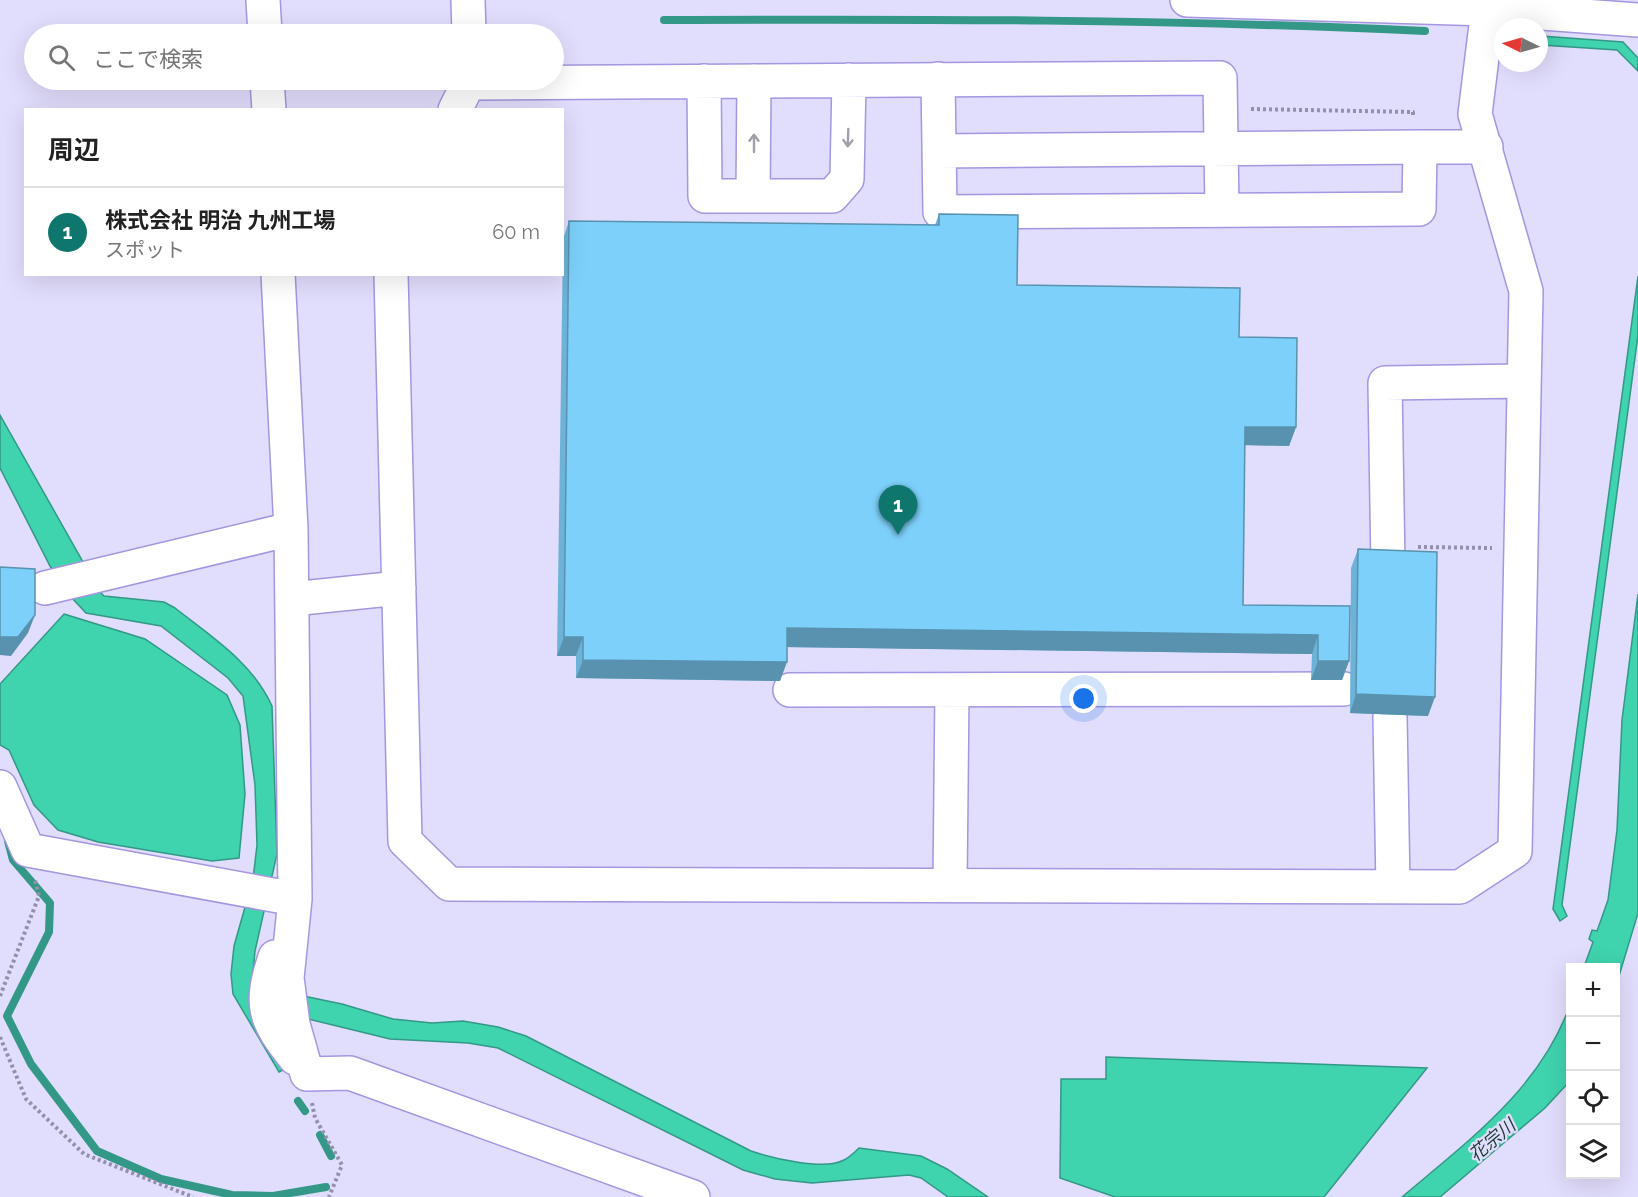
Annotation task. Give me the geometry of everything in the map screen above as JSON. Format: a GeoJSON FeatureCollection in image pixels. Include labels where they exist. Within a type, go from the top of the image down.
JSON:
{"type":"FeatureCollection","features":[{"type":"Feature","properties":{"kind":"street"},"geometry":{"type":"LineString","coordinates":[[263,0],[264,24]]}},
{"type":"Feature","properties":{"kind":"street"},"geometry":{"type":"LineString","coordinates":[[468,0],[469,24]]}},
{"type":"Feature","properties":{"kind":"street"},"geometry":{"type":"LineString","coordinates":[[1187,0],[1488,9],[1638,20]]}},
{"type":"Feature","properties":{"kind":"street"},"geometry":{"type":"LineString","coordinates":[[391,276],[405,841],[449,884],[1460,887],[1515,852],[1526,291],[1475,114],[1488,9]]}},
{"type":"Feature","properties":{"kind":"street"},"geometry":{"type":"LineString","coordinates":[[564,87],[704,81],[1220,78],[1222,210]]}},
{"type":"Feature","properties":{"kind":"street"},"geometry":{"type":"LineString","coordinates":[[704,81],[705,196],[832,196],[846,179],[849,80]]}},
{"type":"Feature","properties":{"kind":"street"},"geometry":{"type":"LineString","coordinates":[[938,80],[940,212],[1419,209],[1416,148]]}},
{"type":"Feature","properties":{"kind":"street"},"geometry":{"type":"LineString","coordinates":[[753,196],[754,81]]}},
{"type":"Feature","properties":{"kind":"street"},"geometry":{"type":"LineString","coordinates":[[268,90],[269,108]]}},
{"type":"Feature","properties":{"kind":"street"},"geometry":{"type":"LineString","coordinates":[[465,91],[489,90]]}},
{"type":"Feature","properties":{"kind":"street"},"geometry":{"type":"LineString","coordinates":[[939,151],[1486,147]]}},
{"type":"Feature","properties":{"kind":"street"},"geometry":{"type":"LineString","coordinates":[[278,276],[291,529],[292,599],[284,897],[287,978],[293,1024],[307,1074],[350,1073],[693,1197]]}},
{"type":"Feature","properties":{"kind":"street"},"geometry":{"type":"LineString","coordinates":[[1388,557],[1385,383],[1524,381]]}},
{"type":"Feature","properties":{"kind":"street"},"geometry":{"type":"LineString","coordinates":[[52,586],[291,529]]}},
{"type":"Feature","properties":{"kind":"street"},"geometry":{"type":"LineString","coordinates":[[292,599],[399,588]]}},
{"type":"Feature","properties":{"kind":"street"},"geometry":{"type":"LineString","coordinates":[[790,690],[1344,690]]}},
{"type":"Feature","properties":{"kind":"street"},"geometry":{"type":"LineString","coordinates":[[950,885],[952,690]]}},
{"type":"Feature","properties":{"kind":"street"},"geometry":{"type":"LineString","coordinates":[[1390,716],[1393,886]]}},
{"type":"Feature","properties":{"kind":"street"},"geometry":{"type":"LineString","coordinates":[[0,787],[28,850],[284,897]]}},
{"type":"Feature","properties":{"kind":"path"},"geometry":{"type":"LineString","coordinates":[[1221,108],[1413,112],[1416,148]]}},
{"type":"Feature","properties":{"kind":"path"},"geometry":{"type":"LineString","coordinates":[[1388,557],[1521,548]]}},
{"type":"Feature","properties":{"kind":"path"},"geometry":{"type":"LineString","coordinates":[[0,996],[39,896],[28,850]]}},
{"type":"Feature","properties":{"kind":"path"},"geometry":{"type":"LineString","coordinates":[[0,1037],[26,1099],[84,1154],[193,1197]]}},
{"type":"Feature","properties":{"kind":"path"},"geometry":{"type":"LineString","coordinates":[[307,1074],[315,1118],[342,1165],[329,1197]]}},
{"type":"Feature","properties":{"kind":"water"},"geometry":{"type":"Polygon","coordinates":[[[1548,37],[1623,42],[1638,58],[1638,71],[1617,50],[1548,45],[1548,37]]]}},
{"type":"Feature","properties":{"kind":"water"},"geometry":{"type":"Polygon","coordinates":[[[1638,276],[1638,335],[1562,905],[1567,916],[1560,921],[1553,909],[1638,276]]]}},
{"type":"Feature","properties":{"kind":"water"},"geometry":{"type":"Polygon","coordinates":[[[0,415],[100,592],[104,596],[164,602],[175,608],[217,640],[242,663],[264,690],[272,706],[277,854],[255,951],[253,973],[260,987],[342,1004],[393,1019],[432,1023],[463,1021],[498,1027],[526,1036],[751,1151],[784,1160],[811,1164],[835,1163],[844,1160],[859,1148],[921,1156],[947,1169],[988,1197],[948,1197],[921,1178],[909,1175],[812,1183],[775,1179],[743,1170],[498,1048],[468,1043],[390,1039],[251,1005],[251,1013],[285,1069],[279,1072],[233,994],[231,974],[234,946],[253,879],[257,845],[255,785],[243,696],[228,678],[161,626],[86,613],[72,598],[50,566],[0,468],[0,415]]]}},
{"type":"Feature","properties":{"kind":"water"},"geometry":{"type":"Polygon","coordinates":[[[1638,594],[1638,913],[1620,973],[1620,963],[1585,963],[1593,942],[1589,939],[1592,930],[1597,931],[1608,900],[1617,830],[1622,720],[1638,594]]]}},
{"type":"Feature","properties":{"kind":"water"},"geometry":{"type":"Polygon","coordinates":[[[64,614],[145,639],[227,695],[240,725],[245,794],[239,858],[212,861],[98,842],[58,830],[34,805],[9,750],[0,745],[0,684],[64,614]]]}},
{"type":"Feature","properties":{"kind":"water","name":"花宗川"},"geometry":{"type":"Polygon","coordinates":[[[1566,1014],[1566,1085],[1545,1108],[1440,1197],[1402,1197],[1500,1112],[1540,1063],[1557,1035],[1566,1014]]]}},
{"type":"Feature","properties":{"kind":"water"},"geometry":{"type":"Polygon","coordinates":[[[1106,1057],[1427,1068],[1324,1197],[1115,1197],[1060,1178],[1061,1079],[1106,1079],[1106,1057]]]}},
{"type":"Feature","properties":{"kind":"building"},"geometry":{"type":"Polygon","coordinates":[[[939,214],[1018,215],[1017,285],[1240,288],[1239,337],[1297,338],[1296,427],[1245,427],[1243,605],[1350,606],[1349,661],[1318,661],[1318,635],[787,628],[787,662],[583,660],[583,637],[564,637],[569,221],[939,225],[939,214]]]}},
{"type":"Feature","properties":{"kind":"building"},"geometry":{"type":"Polygon","coordinates":[[[1358,549],[1437,552],[1435,697],[1356,694],[1358,549]]]}},
{"type":"Feature","properties":{"kind":"building"},"geometry":{"type":"Polygon","coordinates":[[[0,567],[35,569],[35,615],[18,637],[0,637],[0,567]]]}},
{"type":"Feature","properties":{"kind":"waterway"},"geometry":{"type":"LineString","coordinates":[[664,20],[1140,22],[1425,31]]}},
{"type":"Feature","properties":{"kind":"waterway"},"geometry":{"type":"LineString","coordinates":[[8,841],[13,860],[50,903],[49,932],[7,1016],[31,1064],[97,1151],[161,1179],[232,1195],[273,1196],[326,1187]]}},
{"type":"Feature","properties":{"kind":"waterway"},"geometry":{"type":"LineString","coordinates":[[298,1101],[305,1111]]}},
{"type":"Feature","properties":{"kind":"waterway"},"geometry":{"type":"LineString","coordinates":[[320,1135],[331,1156]]}},
{"type":"Feature","properties":{"kind":"place","name":"株式会社 明治 九州工場"},"geometry":{"type":"Point","coordinates":[898,535]}}]}
